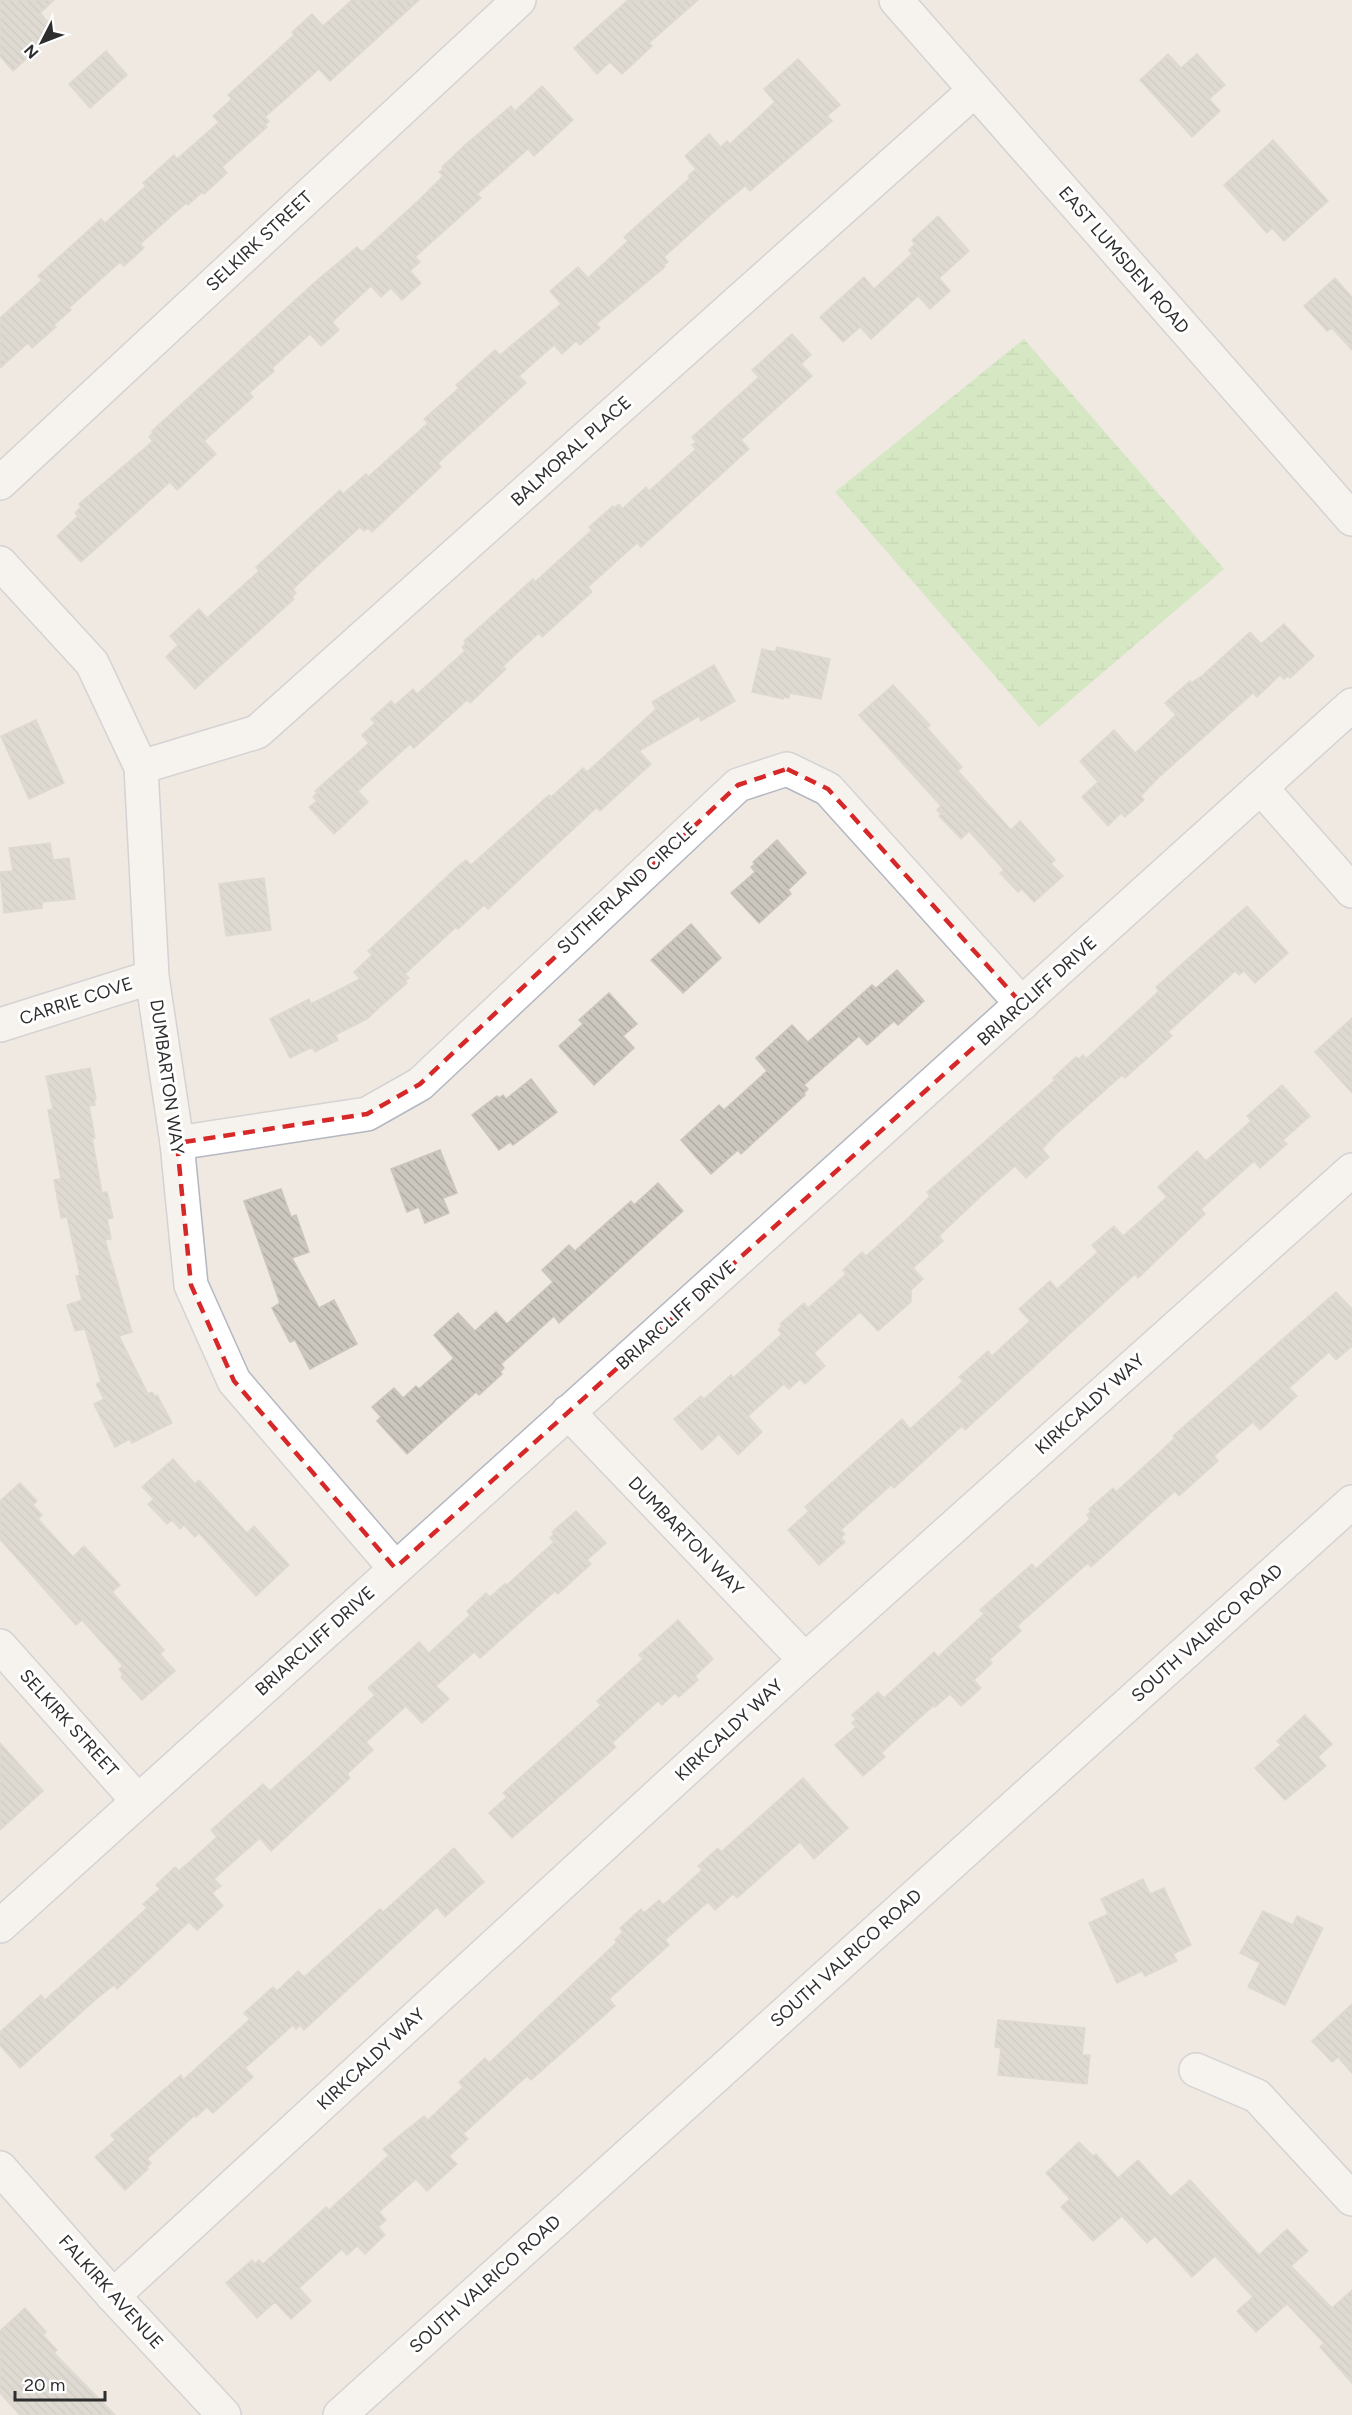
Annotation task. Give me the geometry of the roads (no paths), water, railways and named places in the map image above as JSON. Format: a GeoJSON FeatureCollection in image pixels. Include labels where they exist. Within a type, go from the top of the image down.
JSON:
{"type":"FeatureCollection","features":[{"type":"Feature","properties":{"kind":"street","name":"SELKIRK STREET"},"geometry":{"type":"LineString","coordinates":[[0,483],[519,0]]}},
{"type":"Feature","properties":{"kind":"street","name":"EAST LUMSDEN ROAD"},"geometry":{"type":"LineString","coordinates":[[896,0],[1352,519]]}},
{"type":"Feature","properties":{"kind":"street","name":"BALMORAL PLACE"},"geometry":{"type":"LineString","coordinates":[[141,767],[257,732],[975,90]]}},
{"type":"Feature","properties":{"kind":"street","name":"DUMBARTON WAY"},"geometry":{"type":"LineString","coordinates":[[0,563],[92,663],[141,767],[152,977],[177,1143],[191,1285],[234,1381],[396,1568]]}},
{"type":"Feature","properties":{"kind":"street","name":"BRIARCLIFF DRIVE"},"geometry":{"type":"LineString","coordinates":[[0,1926],[1262,789],[1352,705]]}},
{"type":"Feature","properties":{"kind":"street","name":"SUTHERLAND CIRCLE"},"geometry":{"type":"LineString","coordinates":[[177,1143],[367,1114],[420,1084],[738,785],[787,769],[828,789],[1022,1004]]}},
{"type":"Feature","properties":{"kind":"street"},"geometry":{"type":"LineString","coordinates":[[1262,789],[1352,891]]}},
{"type":"Feature","properties":{"kind":"street","name":"CARRIE COVE"},"geometry":{"type":"LineString","coordinates":[[0,1025],[152,977]]}},
{"type":"Feature","properties":{"kind":"street","name":"KIRKCALDY WAY"},"geometry":{"type":"LineString","coordinates":[[113,2296],[805,1660],[1352,1170]]}},
{"type":"Feature","properties":{"kind":"street","name":"DUMBARTON WAY"},"geometry":{"type":"LineString","coordinates":[[568,1412],[805,1660]]}},
{"type":"Feature","properties":{"kind":"street","name":"SOUTH VALRICO ROAD"},"geometry":{"type":"LineString","coordinates":[[340,2415],[1352,1502]]}},
{"type":"Feature","properties":{"kind":"street","name":"SELKIRK STREET"},"geometry":{"type":"LineString","coordinates":[[0,1646],[138,1801]]}},
{"type":"Feature","properties":{"kind":"street"},"geometry":{"type":"LineString","coordinates":[[1196,2070],[1257,2096],[1352,2199]]}},
{"type":"Feature","properties":{"kind":"street","name":"FALKIRK AVENUE"},"geometry":{"type":"LineString","coordinates":[[0,2168],[113,2296],[224,2415]]}}]}
